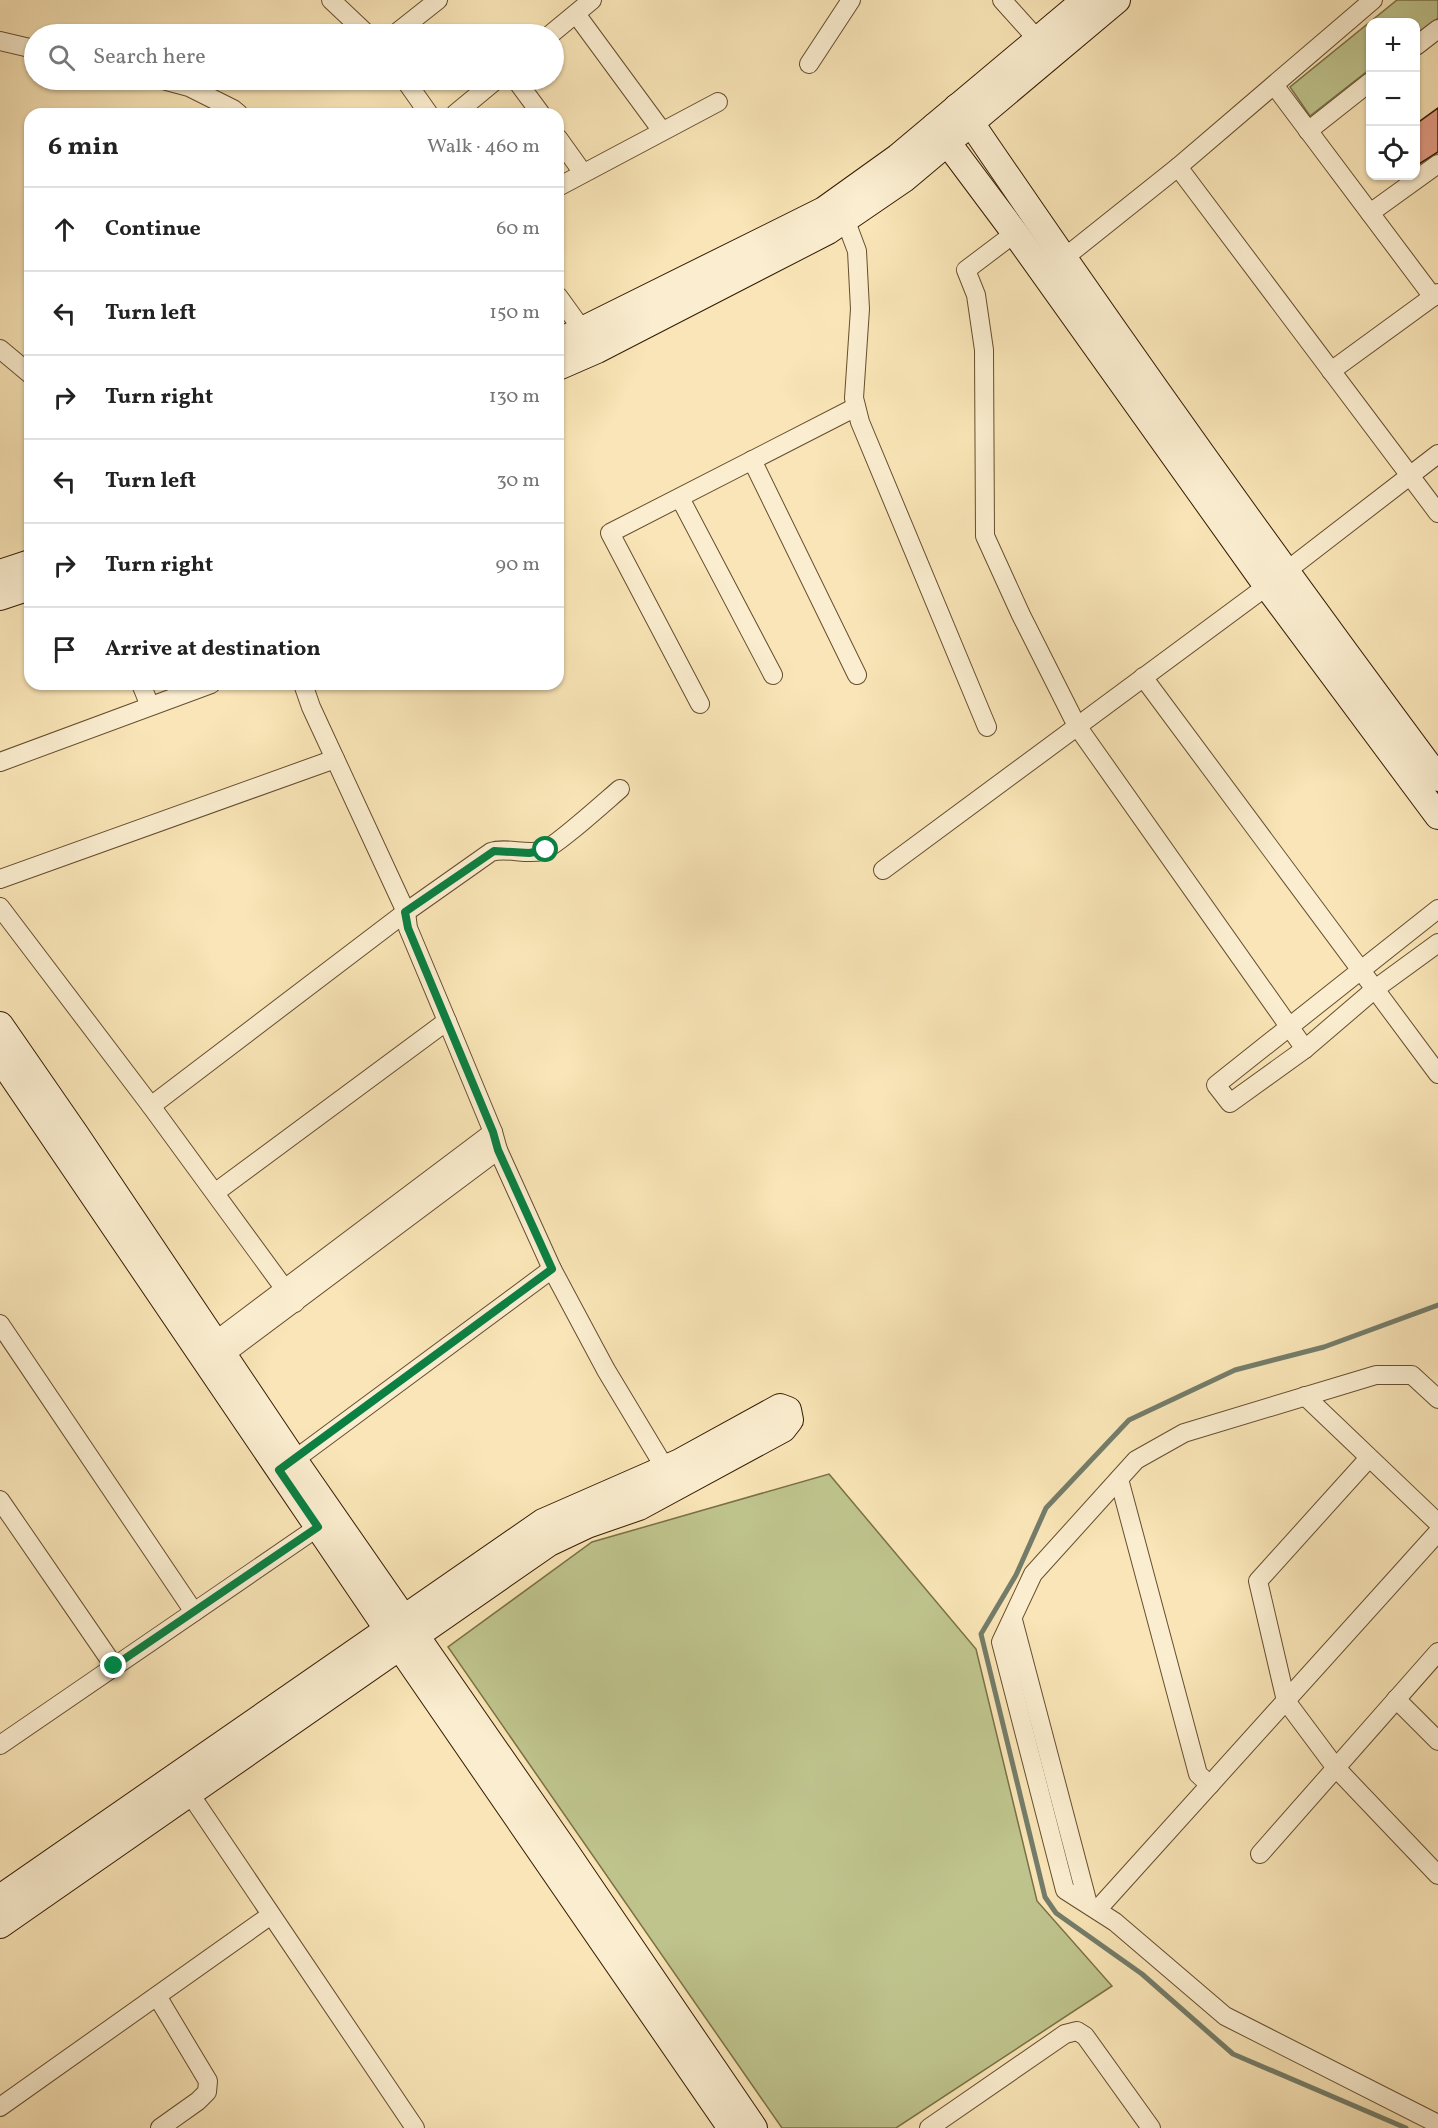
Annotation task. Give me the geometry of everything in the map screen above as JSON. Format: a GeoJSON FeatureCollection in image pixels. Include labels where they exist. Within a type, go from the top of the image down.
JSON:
{"type":"FeatureCollection","features":[{"type":"Feature","properties":{"kind":"street"},"geometry":{"type":"LineString","coordinates":[[331,0],[356,24]]}},
{"type":"Feature","properties":{"kind":"street"},"geometry":{"type":"LineString","coordinates":[[408,24],[438,0]]}},
{"type":"Feature","properties":{"kind":"street"},"geometry":{"type":"LineString","coordinates":[[563,24],[592,0]]}},
{"type":"Feature","properties":{"kind":"street"},"geometry":{"type":"LineString","coordinates":[[809,64],[851,0]]}},
{"type":"Feature","properties":{"kind":"street"},"geometry":{"type":"LineString","coordinates":[[1002,0],[1038,40]]}},
{"type":"Feature","properties":{"kind":"street"},"geometry":{"type":"LineString","coordinates":[[964,115],[1038,40],[1085,0]]}},
{"type":"Feature","properties":{"kind":"street"},"geometry":{"type":"LineString","coordinates":[[564,342],[590,340],[828,231],[904,179],[941,134],[1117,0]]}},
{"type":"Feature","properties":{"kind":"street"},"geometry":{"type":"LineString","coordinates":[[1053,266],[1178,167],[1373,0]]}},
{"type":"Feature","properties":{"kind":"street"},"geometry":{"type":"LineString","coordinates":[[576,14],[662,131]]}},
{"type":"Feature","properties":{"kind":"street"},"geometry":{"type":"LineString","coordinates":[[1420,43],[1438,29]]}},
{"type":"Feature","properties":{"kind":"street"},"geometry":{"type":"LineString","coordinates":[[0,41],[24,47]]}},
{"type":"Feature","properties":{"kind":"street"},"geometry":{"type":"LineString","coordinates":[[1274,85],[1435,295],[1331,371]]}},
{"type":"Feature","properties":{"kind":"street"},"geometry":{"type":"LineString","coordinates":[[1308,131],[1366,86]]}},
{"type":"Feature","properties":{"kind":"street"},"geometry":{"type":"LineString","coordinates":[[195,90],[231,108]]}},
{"type":"Feature","properties":{"kind":"street"},"geometry":{"type":"LineString","coordinates":[[412,90],[425,108]]}},
{"type":"Feature","properties":{"kind":"street"},"geometry":{"type":"LineString","coordinates":[[461,108],[484,90]]}},
{"type":"Feature","properties":{"kind":"street"},"geometry":{"type":"LineString","coordinates":[[523,90],[537,108]]}},
{"type":"Feature","properties":{"kind":"street"},"geometry":{"type":"LineString","coordinates":[[564,184],[718,102]]}},
{"type":"Feature","properties":{"kind":"street"},"geometry":{"type":"LineString","coordinates":[[964,115],[1053,266],[1276,578],[1438,816]]}},
{"type":"Feature","properties":{"kind":"street"},"geometry":{"type":"LineString","coordinates":[[941,134],[1015,233],[1053,266]]}},
{"type":"Feature","properties":{"kind":"street"},"geometry":{"type":"LineString","coordinates":[[564,362],[590,340],[824,210],[898,157],[941,134]]}},
{"type":"Feature","properties":{"kind":"street"},"geometry":{"type":"LineString","coordinates":[[564,146],[583,173]]}},
{"type":"Feature","properties":{"kind":"street"},"geometry":{"type":"LineString","coordinates":[[1370,213],[1438,164]]}},
{"type":"Feature","properties":{"kind":"street"},"geometry":{"type":"LineString","coordinates":[[1178,167],[1438,513]]}},
{"type":"Feature","properties":{"kind":"street"},"geometry":{"type":"LineString","coordinates":[[845,219],[857,251],[860,309],[854,398],[856,407],[987,727]]}},
{"type":"Feature","properties":{"kind":"street"},"geometry":{"type":"LineString","coordinates":[[1015,233],[966,270],[976,295],[984,350],[985,536],[1021,615],[1077,726],[1305,1049]]}},
{"type":"Feature","properties":{"kind":"street"},"geometry":{"type":"LineString","coordinates":[[564,304],[590,340]]}},
{"type":"Feature","properties":{"kind":"street"},"geometry":{"type":"LineString","coordinates":[[0,349],[24,369]]}},
{"type":"Feature","properties":{"kind":"street"},"geometry":{"type":"LineString","coordinates":[[700,704],[610,533],[856,407]]}},
{"type":"Feature","properties":{"kind":"street"},"geometry":{"type":"LineString","coordinates":[[883,870],[1276,578],[1438,454]]}},
{"type":"Feature","properties":{"kind":"street"},"geometry":{"type":"LineString","coordinates":[[752,460],[857,675]]}},
{"type":"Feature","properties":{"kind":"street"},"geometry":{"type":"LineString","coordinates":[[680,498],[773,675]]}},
{"type":"Feature","properties":{"kind":"street"},"geometry":{"type":"LineString","coordinates":[[0,573],[24,565]]}},
{"type":"Feature","properties":{"kind":"street"},"geometry":{"type":"LineString","coordinates":[[1276,578],[1438,778]]}},
{"type":"Feature","properties":{"kind":"street"},"geometry":{"type":"LineString","coordinates":[[0,597],[24,589]]}},
{"type":"Feature","properties":{"kind":"street"},"geometry":{"type":"LineString","coordinates":[[1143,677],[1438,1074]]}},
{"type":"Feature","properties":{"kind":"street"},"geometry":{"type":"LineString","coordinates":[[143,690],[150,706]]}},
{"type":"Feature","properties":{"kind":"street"},"geometry":{"type":"LineString","coordinates":[[0,762],[194,690]]}},
{"type":"Feature","properties":{"kind":"street"},"geometry":{"type":"LineString","coordinates":[[0,1898],[402,1633],[549,1543],[579,1529],[639,1507],[670,1478],[606,1370],[552,1269],[495,1141],[408,928],[405,912],[306,690]]}},
{"type":"Feature","properties":{"kind":"street"},"geometry":{"type":"LineString","coordinates":[[0,879],[335,759]]}},
{"type":"Feature","properties":{"kind":"street"},"geometry":{"type":"LineString","coordinates":[[151,1106],[405,912],[494,851],[529,853],[546,850],[621,789]]}},
{"type":"Feature","properties":{"kind":"street"},"geometry":{"type":"LineString","coordinates":[[0,907],[216,1192],[290,1295]]}},
{"type":"Feature","properties":{"kind":"street"},"geometry":{"type":"LineString","coordinates":[[1438,909],[1216,1085],[1230,1103],[1305,1049],[1375,989],[1438,943]]}},
{"type":"Feature","properties":{"kind":"street"},"geometry":{"type":"LineString","coordinates":[[216,1192],[447,1021]]}},
{"type":"Feature","properties":{"kind":"street"},"geometry":{"type":"LineString","coordinates":[[0,1025],[76,1135],[212,1354]]}},
{"type":"Feature","properties":{"kind":"street"},"geometry":{"type":"LineString","coordinates":[[0,1058],[212,1354],[402,1633],[731,2128]]}},
{"type":"Feature","properties":{"kind":"street"},"geometry":{"type":"LineString","coordinates":[[212,1354],[495,1141]]}},
{"type":"Feature","properties":{"kind":"street"},"geometry":{"type":"LineString","coordinates":[[287,1465],[552,1269]]}},
{"type":"Feature","properties":{"kind":"street"},"geometry":{"type":"LineString","coordinates":[[0,1324],[194,1612]]}},
{"type":"Feature","properties":{"kind":"street"},"geometry":{"type":"LineString","coordinates":[[1438,1399],[1412,1375],[1376,1375],[1184,1433],[1136,1460],[1033,1574],[1012,1620],[1093,1907],[1141,1944],[1225,2016],[1438,2124]]}},
{"type":"Feature","properties":{"kind":"street"},"geometry":{"type":"LineString","coordinates":[[1305,1396],[1438,1523]]}},
{"type":"Feature","properties":{"kind":"street"},"geometry":{"type":"LineString","coordinates":[[1370,1458],[1258,1581],[1286,1701],[1336,1768],[1438,1875]]}},
{"type":"Feature","properties":{"kind":"street"},"geometry":{"type":"LineString","coordinates":[[287,1465],[318,1527],[402,1633],[564,1849],[754,2128]]}},
{"type":"Feature","properties":{"kind":"street"},"geometry":{"type":"LineString","coordinates":[[1119,1479],[1198,1774],[1210,1785]]}},
{"type":"Feature","properties":{"kind":"street"},"geometry":{"type":"LineString","coordinates":[[0,1500],[114,1666]]}},
{"type":"Feature","properties":{"kind":"street"},"geometry":{"type":"LineString","coordinates":[[0,1744],[318,1527]]}},
{"type":"Feature","properties":{"kind":"street"},"geometry":{"type":"LineString","coordinates":[[1093,1907],[1210,1785],[1438,1532]]}},
{"type":"Feature","properties":{"kind":"street"},"geometry":{"type":"LineString","coordinates":[[0,1924],[190,1794],[402,1633]]}},
{"type":"Feature","properties":{"kind":"street"},"geometry":{"type":"LineString","coordinates":[[1260,1854],[1438,1652]]}},
{"type":"Feature","properties":{"kind":"street"},"geometry":{"type":"LineString","coordinates":[[1396,1699],[1438,1741]]}},
{"type":"Feature","properties":{"kind":"street"},"geometry":{"type":"LineString","coordinates":[[190,1794],[415,2128]]}},
{"type":"Feature","properties":{"kind":"street"},"geometry":{"type":"LineString","coordinates":[[0,2107],[272,1915]]}},
{"type":"Feature","properties":{"kind":"street"},"geometry":{"type":"LineString","coordinates":[[157,1996],[208,2081],[207,2092],[198,2101],[159,2128]]}},
{"type":"Feature","properties":{"kind":"street"},"geometry":{"type":"LineString","coordinates":[[929,2128],[1065,2034],[1077,2031],[1085,2036],[1143,2125]]}},
{"type":"Feature","properties":{"kind":"green space"},"geometry":{"type":"Polygon","coordinates":[[[1397,0],[1438,0],[1438,18],[1420,32],[1420,18],[1375,18],[1397,0]]]}},
{"type":"Feature","properties":{"kind":"green space"},"geometry":{"type":"Polygon","coordinates":[[[1366,25],[1366,72],[1310,116],[1290,87],[1366,25]]]}},
{"type":"Feature","properties":{"kind":"green space"},"geometry":{"type":"Polygon","coordinates":[[[829,1474],[976,1649],[1037,1901],[1112,1986],[896,2128],[782,2128],[448,1647],[592,1542],[829,1474]]]}},
{"type":"Feature","properties":{"kind":"building"},"geometry":{"type":"Polygon","coordinates":[[[1438,108],[1438,152],[1420,163],[1420,126],[1420,121],[1438,108]]]}},
{"type":"Feature","properties":{"kind":"waterway"},"geometry":{"type":"LineString","coordinates":[[1406,2128],[1233,2054],[1142,1974],[1056,1913],[1045,1897],[981,1634],[1016,1575],[1046,1508],[1129,1420],[1235,1370],[1324,1347],[1438,1305]]}},
{"type":"Feature","properties":{"kind":"route"},"geometry":{"type":"LineString","coordinates":[[114,1666],[318,1527],[279,1470],[552,1269],[498,1150],[493,1132],[408,928],[405,912],[491,852],[529,853],[546,850]]}}]}
